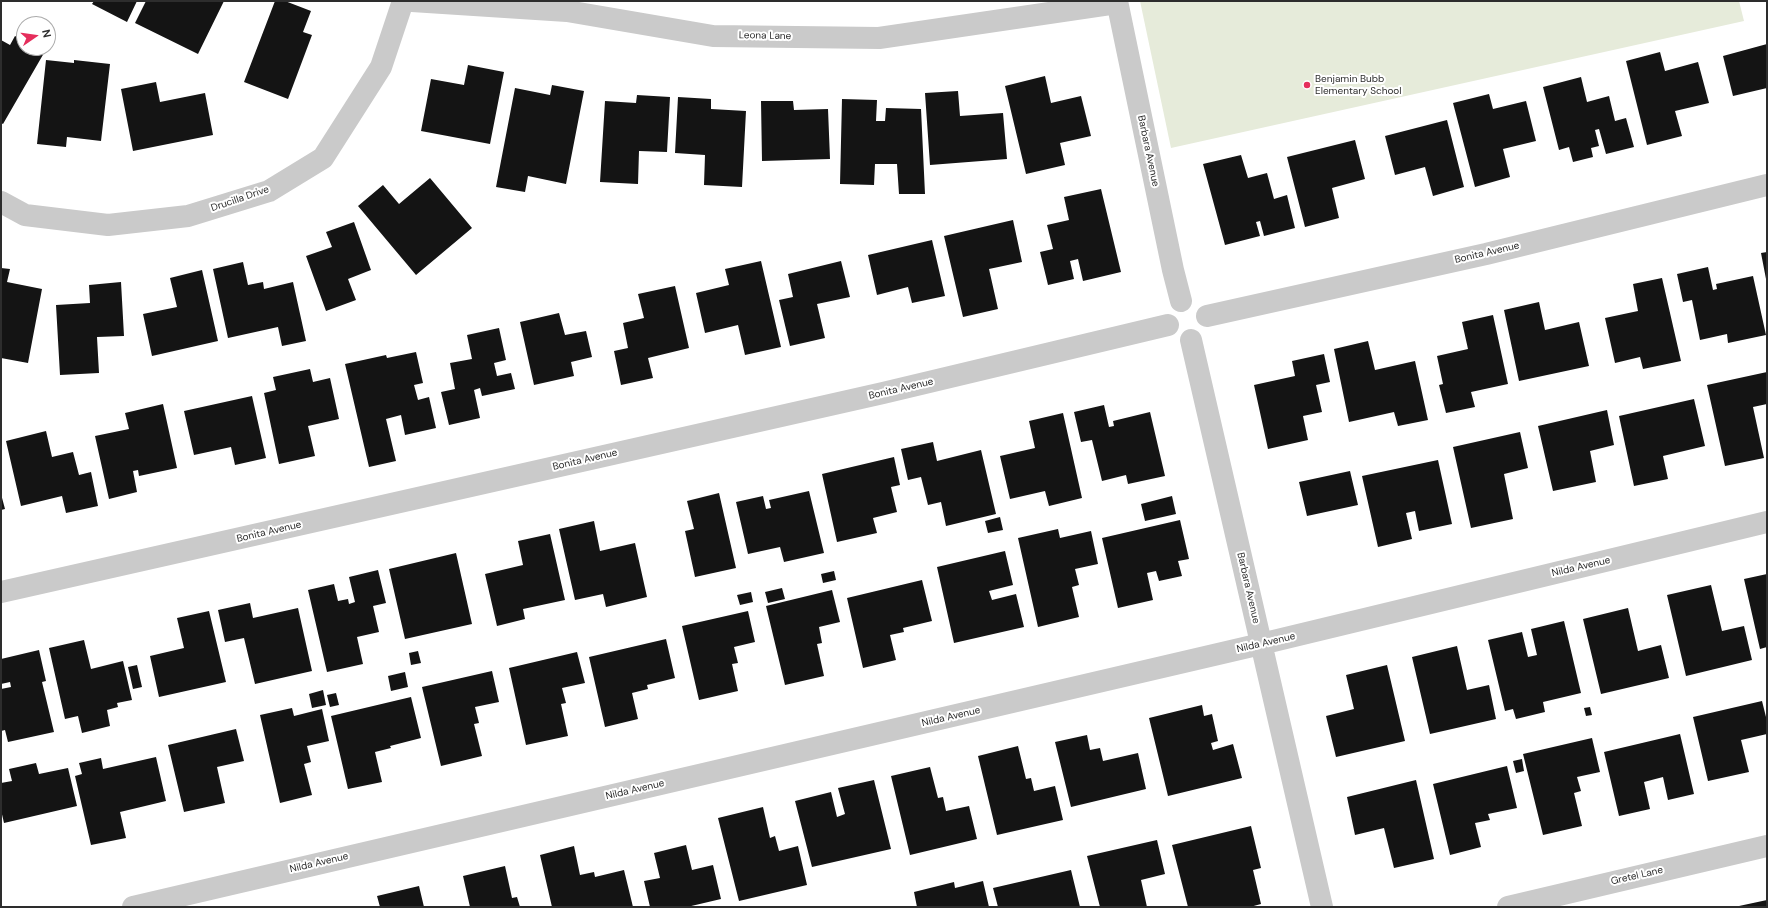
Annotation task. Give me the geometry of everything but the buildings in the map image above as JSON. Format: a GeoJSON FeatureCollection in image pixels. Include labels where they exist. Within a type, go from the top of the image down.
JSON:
{"type":"FeatureCollection","features":[{"type":"Feature","properties":{"kind":"street","name":"Drucilla Drive"},"geometry":{"type":"LineString","coordinates":[[1,202],[25,215],[108,225],[188,216],[269,191],[323,158],[381,67],[403,1]]}},
{"type":"Feature","properties":{"kind":"street","name":"Leona Lane"},"geometry":{"type":"LineString","coordinates":[[412,1],[567,11],[713,36],[879,38],[1117,2]]}},
{"type":"Feature","properties":{"kind":"street","name":"Barbara Avenue"},"geometry":{"type":"LineString","coordinates":[[1117,2],[1173,270],[1181,301]]}},
{"type":"Feature","properties":{"kind":"street","name":"Bonita Avenue"},"geometry":{"type":"LineString","coordinates":[[1207,316],[1486,254],[1767,185]]}},
{"type":"Feature","properties":{"kind":"street"},"geometry":{"type":"LineString","coordinates":[[1188,300],[1200,304],[1207,316],[1206,328],[1197,338],[1191,340],[1179,338],[1170,331],[1168,325],[1168,313],[1181,301],[1188,300]]}},
{"type":"Feature","properties":{"kind":"street","name":"Bonita Avenue"},"geometry":{"type":"LineString","coordinates":[[1,592],[876,395],[1168,325]]}},
{"type":"Feature","properties":{"kind":"street","name":"Barbara Avenue"},"geometry":{"type":"LineString","coordinates":[[1191,340],[1322,907]]}},
{"type":"Feature","properties":{"kind":"street","name":"Nilda Avenue"},"geometry":{"type":"LineString","coordinates":[[133,907],[1261,644],[1767,522]]}},
{"type":"Feature","properties":{"kind":"street","name":"Gretel Lane"},"geometry":{"type":"LineString","coordinates":[[1508,907],[1767,846]]}},
{"type":"Feature","properties":{"kind":"green space","name":"Benjamin Bubb Elementary School"},"geometry":{"type":"Polygon","coordinates":[[[1140,1],[1739,1],[1744,21],[1171,148],[1140,1]]]}},
{"type":"Feature","properties":{"kind":"place","name":"Benjamin Bubb Elementary School"},"geometry":{"type":"Point","coordinates":[1307,85]}}]}
